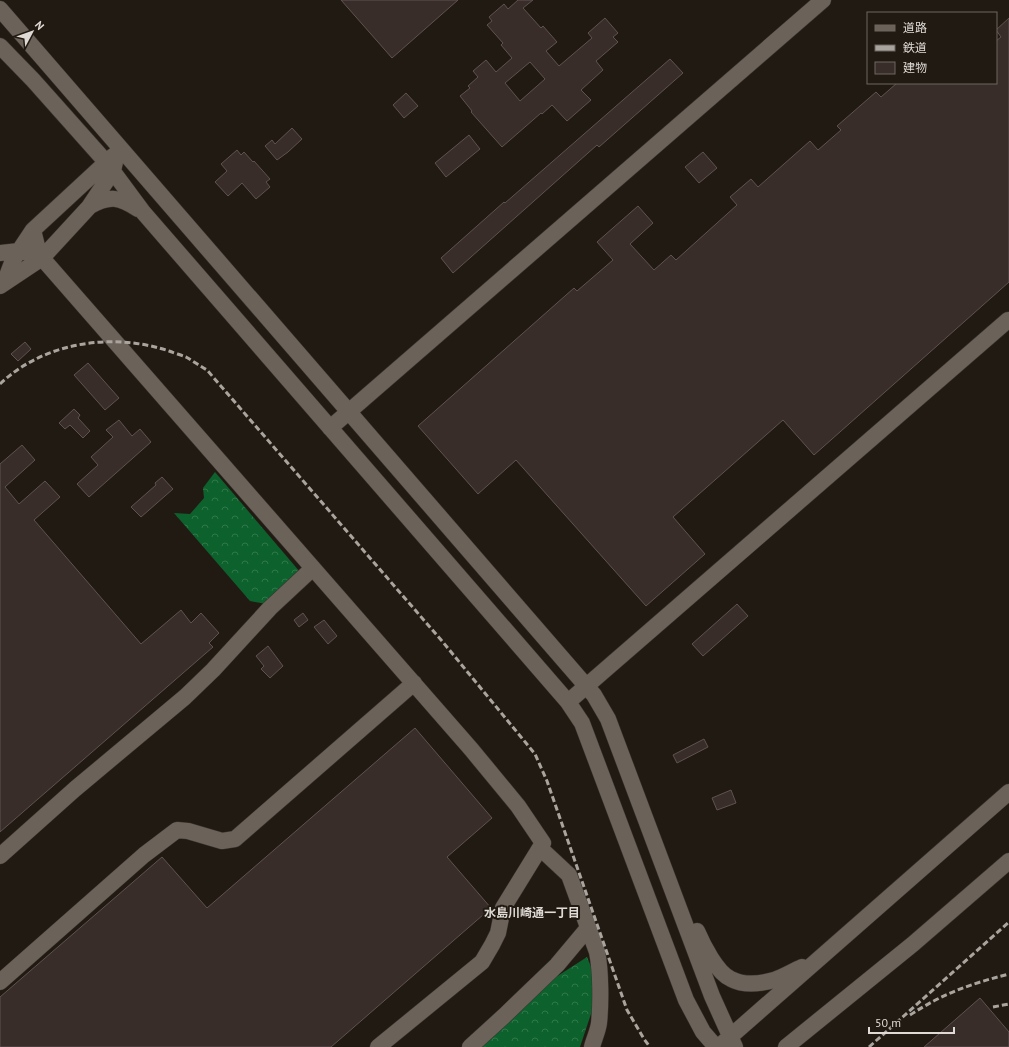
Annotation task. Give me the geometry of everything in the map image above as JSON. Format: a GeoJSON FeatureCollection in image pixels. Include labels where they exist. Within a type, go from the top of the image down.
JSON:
{"type":"FeatureCollection","features":[{"type":"Feature","properties":{"kind":"lane"},"geometry":{"type":"LineString","coordinates":[[330,428],[823,0]]}},
{"type":"Feature","properties":{"kind":"lane"},"geometry":{"type":"LineString","coordinates":[[0,9],[94,118],[114,159],[143,212],[568,702],[582,723],[686,1000],[703,1032],[725,1045]]}},
{"type":"Feature","properties":{"kind":"lane"},"geometry":{"type":"LineString","coordinates":[[0,43],[12,58]]}},
{"type":"Feature","properties":{"kind":"lane"},"geometry":{"type":"LineString","coordinates":[[0,46],[114,159],[348,412],[587,685],[608,719],[712,996],[725,1045]]}},
{"type":"Feature","properties":{"kind":"lane"},"geometry":{"type":"LineString","coordinates":[[89,207],[114,159]]}},
{"type":"Feature","properties":{"kind":"lane"},"geometry":{"type":"LineString","coordinates":[[2,284],[13,260],[33,230],[114,159]]}},
{"type":"Feature","properties":{"kind":"lane"},"geometry":{"type":"LineString","coordinates":[[2,284],[42,258],[89,207],[100,200],[110,198],[119,199],[143,212]]}},
{"type":"Feature","properties":{"kind":"lane"},"geometry":{"type":"LineString","coordinates":[[33,230],[42,258],[471,749],[518,806],[543,843],[503,908],[498,933],[482,962],[378,1047]]}},
{"type":"Feature","properties":{"kind":"lane"},"geometry":{"type":"LineString","coordinates":[[0,253],[19,251],[34,254],[42,258]]}},
{"type":"Feature","properties":{"kind":"lane"},"geometry":{"type":"LineString","coordinates":[[568,702],[1009,320]]}},
{"type":"Feature","properties":{"kind":"lane"},"geometry":{"type":"LineString","coordinates":[[0,856],[75,789],[185,697],[213,670],[270,608],[313,568]]}},
{"type":"Feature","properties":{"kind":"lane"},"geometry":{"type":"LineString","coordinates":[[0,982],[144,855],[177,830],[188,831],[222,841],[235,839],[414,683]]}},
{"type":"Feature","properties":{"kind":"lane"},"geometry":{"type":"LineString","coordinates":[[725,1045],[814,963],[1009,792]]}},
{"type":"Feature","properties":{"kind":"lane"},"geometry":{"type":"LineString","coordinates":[[652,838],[670,868],[703,945],[718,967],[730,979],[749,984],[773,980],[814,963]]}},
{"type":"Feature","properties":{"kind":"lane"},"geometry":{"type":"LineString","coordinates":[[540,848],[569,875],[597,952],[599,960],[599,1024],[592,1047]]}},
{"type":"Feature","properties":{"kind":"lane"},"geometry":{"type":"LineString","coordinates":[[786,1047],[913,944],[1009,862]]}},
{"type":"Feature","properties":{"kind":"lane"},"geometry":{"type":"LineString","coordinates":[[470,1047],[557,965],[588,928]]}},
{"type":"Feature","properties":{"kind":"green space"},"geometry":{"type":"Polygon","coordinates":[[[215,472],[300,572],[266,604],[250,601],[174,513],[190,514],[204,498],[203,488],[215,472]]]}},
{"type":"Feature","properties":{"kind":"green space"},"geometry":{"type":"Polygon","coordinates":[[[587,957],[596,979],[592,1011],[580,1047],[478,1047],[556,977],[587,957]]]}},
{"type":"Feature","properties":{"kind":"building"},"geometry":{"type":"Polygon","coordinates":[[[341,0],[458,0],[392,58],[341,0]]]}},
{"type":"Feature","properties":{"kind":"building"},"geometry":{"type":"Polygon","coordinates":[[[518,0],[533,0],[523,8],[541,28],[543,26],[557,42],[546,51],[559,66],[592,38],[588,33],[605,18],[618,33],[613,37],[618,42],[596,61],[603,70],[581,90],[591,100],[567,121],[552,105],[502,147],[471,112],[472,111],[460,96],[470,88],[468,86],[478,77],[473,71],[486,60],[496,72],[512,58],[501,45],[503,43],[487,25],[492,21],[489,17],[504,4],[508,9],[518,0]],[[530,62],[505,83],[520,101],[545,79],[530,62]]]}},
{"type":"Feature","properties":{"kind":"building"},"geometry":{"type":"Polygon","coordinates":[[[1009,18],[1009,282],[814,455],[783,420],[673,517],[705,554],[646,606],[516,460],[478,494],[418,426],[574,288],[577,291],[613,260],[597,242],[638,206],[653,223],[630,244],[654,270],[671,255],[676,260],[737,205],[730,197],[751,179],[758,187],[810,141],[818,150],[841,130],[837,126],[876,92],[881,97],[896,84],[997,84],[997,40],[1001,37],[997,29],[1009,18]]]}},
{"type":"Feature","properties":{"kind":"building"},"geometry":{"type":"Polygon","coordinates":[[[670,59],[683,73],[599,147],[597,145],[453,273],[441,258],[670,59]]]}},
{"type":"Feature","properties":{"kind":"building"},"geometry":{"type":"Polygon","coordinates":[[[406,93],[418,106],[404,118],[393,105],[406,93]]]}},
{"type":"Feature","properties":{"kind":"building"},"geometry":{"type":"Polygon","coordinates":[[[292,128],[302,139],[277,160],[265,146],[272,140],[275,144],[292,128]]]}},
{"type":"Feature","properties":{"kind":"building"},"geometry":{"type":"Polygon","coordinates":[[[469,135],[480,149],[446,177],[435,163],[469,135]]]}},
{"type":"Feature","properties":{"kind":"building"},"geometry":{"type":"Polygon","coordinates":[[[237,150],[241,155],[244,152],[270,179],[266,182],[270,187],[256,199],[242,183],[228,196],[215,182],[227,171],[221,164],[237,150]]]}},
{"type":"Feature","properties":{"kind":"building"},"geometry":{"type":"Polygon","coordinates":[[[703,152],[717,168],[699,183],[685,167],[703,152]]]}},
{"type":"Feature","properties":{"kind":"building"},"geometry":{"type":"Polygon","coordinates":[[[25,342],[31,349],[18,361],[11,354],[25,342]]]}},
{"type":"Feature","properties":{"kind":"building"},"geometry":{"type":"Polygon","coordinates":[[[88,363],[119,398],[105,410],[74,375],[88,363]]]}},
{"type":"Feature","properties":{"kind":"building"},"geometry":{"type":"Polygon","coordinates":[[[74,409],[80,415],[78,418],[90,431],[83,438],[70,425],[65,429],[59,423],[74,409]]]}},
{"type":"Feature","properties":{"kind":"building"},"geometry":{"type":"Polygon","coordinates":[[[119,420],[132,436],[140,429],[151,442],[89,497],[77,484],[98,465],[91,457],[113,437],[106,430],[119,420]]]}},
{"type":"Feature","properties":{"kind":"building"},"geometry":{"type":"Polygon","coordinates":[[[22,445],[35,460],[5,487],[19,504],[45,481],[60,497],[34,520],[141,644],[181,610],[191,623],[201,613],[219,633],[209,643],[213,647],[0,832],[0,464],[22,445]]]}},
{"type":"Feature","properties":{"kind":"building"},"geometry":{"type":"Polygon","coordinates":[[[162,477],[173,489],[141,517],[131,507],[156,485],[155,483],[162,477]]]}},
{"type":"Feature","properties":{"kind":"building"},"geometry":{"type":"Polygon","coordinates":[[[737,604],[748,616],[703,656],[692,644],[737,604]]]}},
{"type":"Feature","properties":{"kind":"building"},"geometry":{"type":"Polygon","coordinates":[[[303,613],[308,620],[299,627],[294,620],[303,613]]]}},
{"type":"Feature","properties":{"kind":"building"},"geometry":{"type":"Polygon","coordinates":[[[324,620],[337,636],[328,644],[314,627],[324,620]]]}},
{"type":"Feature","properties":{"kind":"building"},"geometry":{"type":"Polygon","coordinates":[[[268,646],[283,666],[270,678],[261,669],[264,666],[256,656],[268,646]]]}},
{"type":"Feature","properties":{"kind":"building"},"geometry":{"type":"Polygon","coordinates":[[[415,728],[492,818],[447,857],[491,908],[331,1047],[0,1047],[0,997],[162,857],[207,908],[415,728]]]}},
{"type":"Feature","properties":{"kind":"building"},"geometry":{"type":"Polygon","coordinates":[[[704,739],[708,747],[677,763],[673,755],[704,739]]]}},
{"type":"Feature","properties":{"kind":"building"},"geometry":{"type":"Polygon","coordinates":[[[731,790],[736,803],[717,810],[712,798],[731,790]]]}},
{"type":"Feature","properties":{"kind":"building"},"geometry":{"type":"Polygon","coordinates":[[[980,998],[1009,1032],[1009,1047],[924,1047],[980,998]]]}},
{"type":"Feature","properties":{"kind":"railway"},"geometry":{"type":"LineString","coordinates":[[0,384],[37,358],[58,350],[102,342],[125,342],[147,345],[186,357],[207,370],[442,641],[535,754],[547,781],[627,1010],[650,1047]]}},
{"type":"Feature","properties":{"kind":"railway"},"geometry":{"type":"LineString","coordinates":[[869,1047],[1009,922]]}},
{"type":"Feature","properties":{"kind":"railway"},"geometry":{"type":"LineString","coordinates":[[910,1015],[922,1007],[958,990],[1009,974]]}},
{"type":"Feature","properties":{"kind":"railway"},"geometry":{"type":"LineString","coordinates":[[993,1007],[1009,1004]]}},
{"type":"Feature","properties":{"kind":"district","name":"水島川崎通一丁目"},"geometry":{"type":"Point","coordinates":[532,912]}}]}
